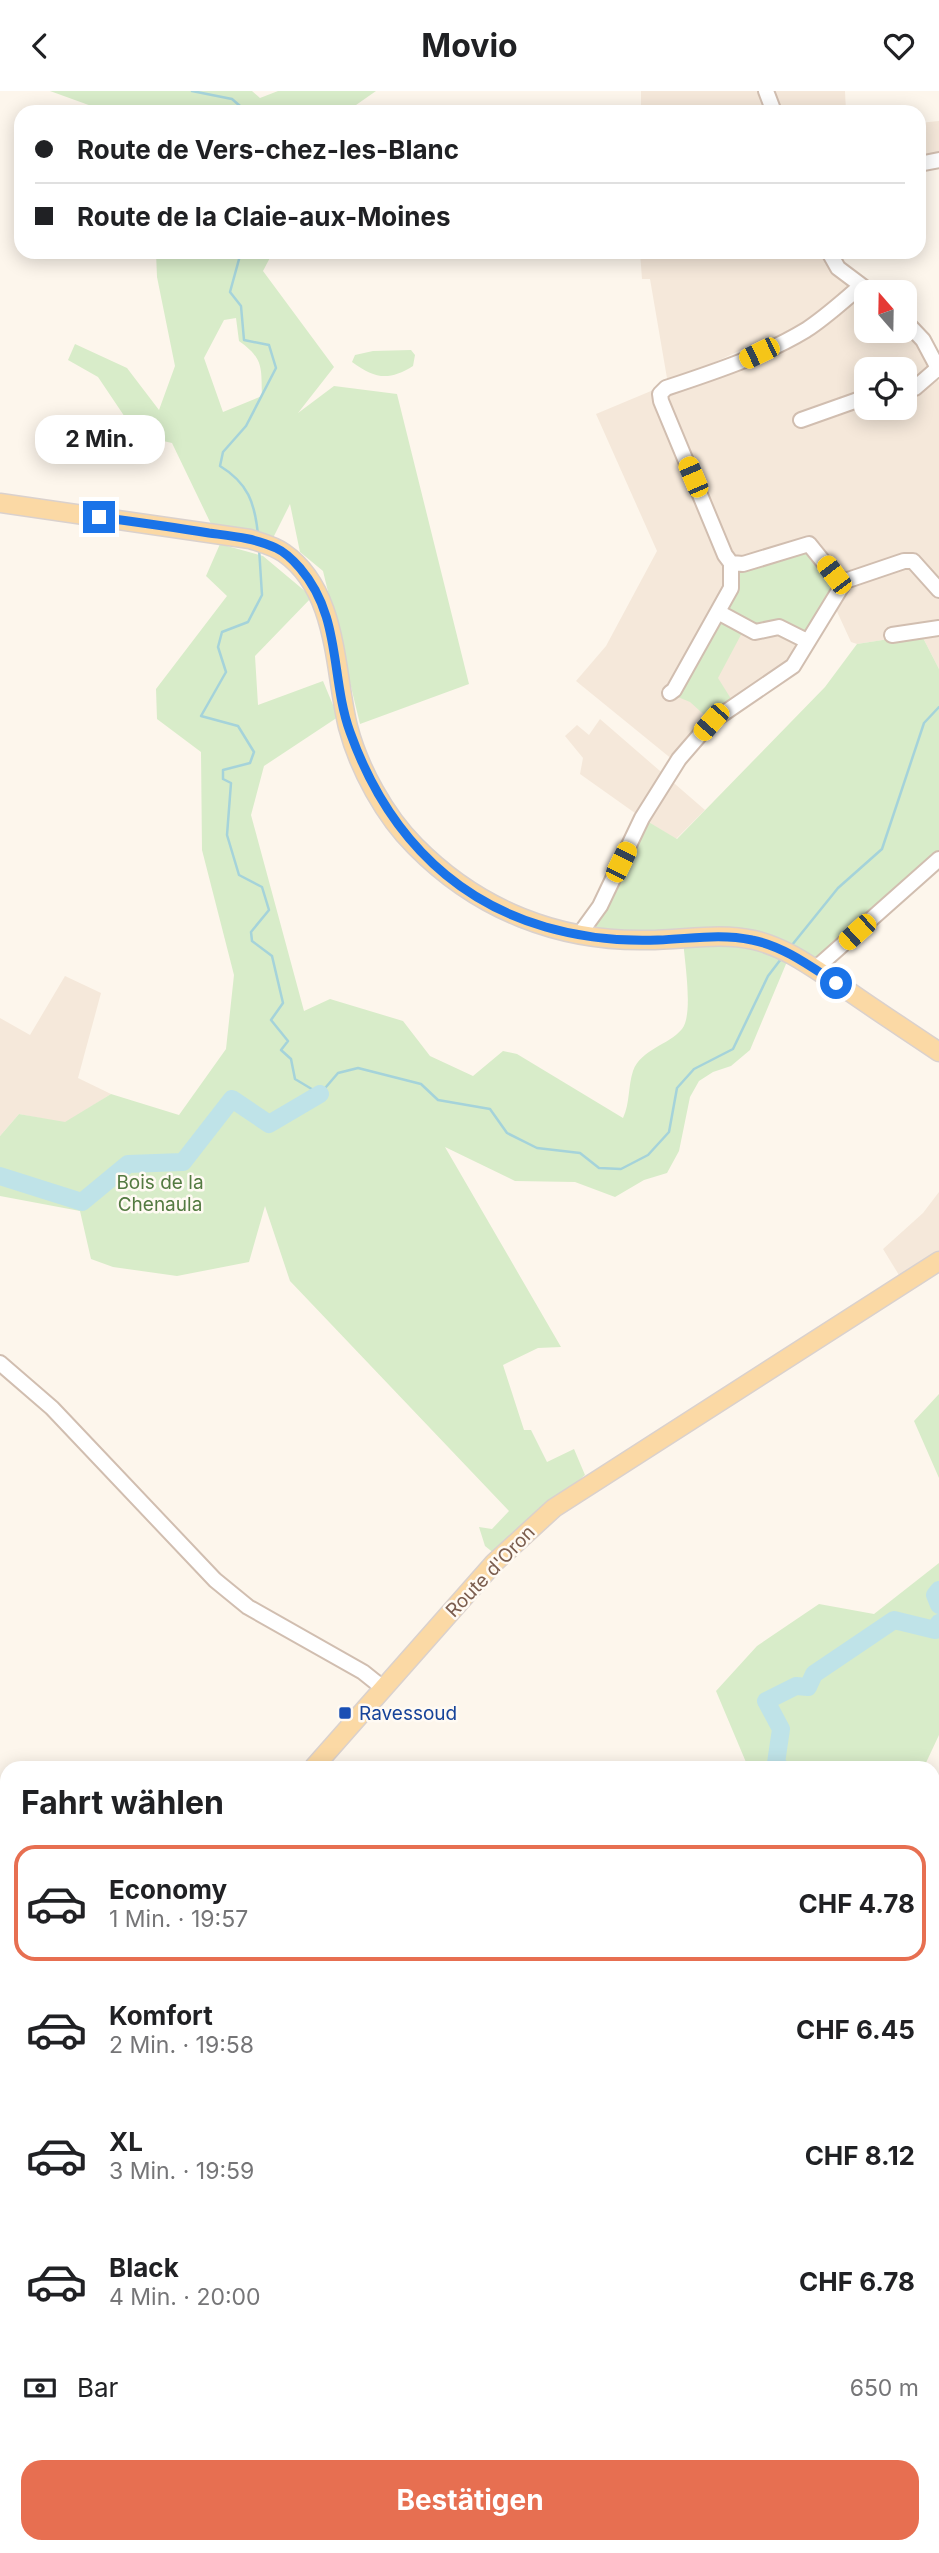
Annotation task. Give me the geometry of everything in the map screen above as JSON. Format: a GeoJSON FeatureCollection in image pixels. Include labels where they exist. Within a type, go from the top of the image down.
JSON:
{"type":"FeatureCollection","features":[{"type":"Feature","properties":{"kind":"main road"},"geometry":{"type":"LineString","coordinates":[[0,503],[250,539],[276,548],[292,559],[319,594],[328,624],[349,729],[367,775],[388,812],[421,852],[446,875],[484,901],[525,920],[579,935],[622,941],[729,936],[773,946],[815,969],[939,1052]]}},
{"type":"Feature","properties":{"kind":"main road"},"geometry":{"type":"LineString","coordinates":[[869,1308],[939,1261]]}},
{"type":"Feature","properties":{"kind":"main road"},"geometry":{"type":"LineString","coordinates":[[869,1308],[939,1268]]}},
{"type":"Feature","properties":{"kind":"main road","name":"Route d'Oron"},"geometry":{"type":"LineString","coordinates":[[319,1761],[479,1580],[526,1532],[580,1490],[869,1308]]}},
{"type":"Feature","properties":{"kind":"street"},"geometry":{"type":"LineString","coordinates":[[833,259],[838,268],[854,280]]}},
{"type":"Feature","properties":{"kind":"street"},"geometry":{"type":"LineString","coordinates":[[670,693],[731,588],[732,563],[725,555],[660,394],[672,386],[730,367],[804,331],[854,297]]}},
{"type":"Feature","properties":{"kind":"street"},"geometry":{"type":"LineString","coordinates":[[917,334],[939,369],[917,386]]}},
{"type":"Feature","properties":{"kind":"street"},"geometry":{"type":"LineString","coordinates":[[801,420],[854,401]]}},
{"type":"Feature","properties":{"kind":"street"},"geometry":{"type":"LineString","coordinates":[[732,563],[743,564],[809,544],[834,575],[845,581]]}},
{"type":"Feature","properties":{"kind":"street"},"geometry":{"type":"LineString","coordinates":[[579,935],[600,906],[642,818],[679,759],[711,722],[793,666],[845,581],[904,561],[913,561],[939,590]]}},
{"type":"Feature","properties":{"kind":"street"},"geometry":{"type":"LineString","coordinates":[[718,613],[755,632],[779,627],[807,641]]}},
{"type":"Feature","properties":{"kind":"street"},"geometry":{"type":"LineString","coordinates":[[892,635],[939,628]]}},
{"type":"Feature","properties":{"kind":"street"},"geometry":{"type":"LineString","coordinates":[[815,969],[939,859]]}},
{"type":"Feature","properties":{"kind":"street"},"geometry":{"type":"LineString","coordinates":[[0,1363],[52,1408],[215,1580],[248,1607],[363,1672],[383,1688]]}},
{"type":"Feature","properties":{"kind":"shaded area"},"geometry":{"type":"Polygon","coordinates":[[[641,91],[762,91],[767,105],[641,105],[641,91]]]}},
{"type":"Feature","properties":{"kind":"shaded area"},"geometry":{"type":"Polygon","coordinates":[[[772,91],[845,91],[846,105],[777,105],[772,91]]]}},
{"type":"Feature","properties":{"kind":"shaded area"},"geometry":{"type":"Polygon","coordinates":[[[939,121],[939,158],[926,159],[926,122],[939,121]]]}},
{"type":"Feature","properties":{"kind":"shaded area"},"geometry":{"type":"Polygon","coordinates":[[[641,259],[826,259],[832,271],[854,290],[820,318],[776,340],[771,336],[668,384],[650,279],[642,279],[641,259]]]}},
{"type":"Feature","properties":{"kind":"shaded area"},"geometry":{"type":"Polygon","coordinates":[[[854,296],[854,343],[917,343],[917,340],[939,382],[939,581],[921,558],[914,555],[845,574],[840,572],[820,543],[809,537],[742,558],[730,552],[666,396],[732,369],[854,296]]]}},
{"type":"Feature","properties":{"kind":"shaded area"},"geometry":{"type":"Polygon","coordinates":[[[651,391],[728,579],[781,631],[799,641],[791,664],[673,760],[576,681],[606,646],[657,551],[596,414],[651,391]]]}},
{"type":"Feature","properties":{"kind":"shaded area"},"geometry":{"type":"Polygon","coordinates":[[[904,564],[916,568],[939,598],[939,669],[921,634],[857,644],[851,642],[834,605],[846,587],[904,564]]]}},
{"type":"Feature","properties":{"kind":"shaded area"},"geometry":{"type":"Polygon","coordinates":[[[600,719],[705,810],[676,839],[580,774],[583,758],[565,736],[577,725],[589,735],[600,719]]]}},
{"type":"Feature","properties":{"kind":"shaded area"},"geometry":{"type":"Polygon","coordinates":[[[65,976],[101,993],[78,1078],[111,1094],[65,1123],[19,1114],[0,1136],[0,1018],[30,1035],[65,976]]]}},
{"type":"Feature","properties":{"kind":"shaded area"},"geometry":{"type":"Polygon","coordinates":[[[939,1192],[939,1256],[902,1280],[883,1249],[923,1213],[939,1192]]]}},
{"type":"Feature","properties":{"kind":"green space"},"geometry":{"type":"Polygon","coordinates":[[[50,91],[252,91],[260,98],[278,91],[376,91],[356,105],[89,105],[50,91]]]}},
{"type":"Feature","properties":{"kind":"green space"},"geometry":{"type":"Polygon","coordinates":[[[156,259],[269,259],[263,271],[334,367],[298,413],[334,386],[397,394],[469,684],[360,724],[323,571],[300,552],[290,504],[273,538],[211,524],[172,443],[137,435],[98,377],[68,360],[75,344],[127,368],[159,410],[175,366],[157,277],[156,259]],[[236,318],[224,320],[204,358],[223,412],[262,396],[260,364],[253,353],[239,341],[236,318]]]}},
{"type":"Feature","properties":{"kind":"green space"},"geometry":{"type":"Polygon","coordinates":[[[411,350],[415,355],[413,366],[389,376],[375,375],[352,362],[355,355],[373,351],[411,350]]]}},
{"type":"Feature","properties":{"kind":"green space","name":"Bois de la Chenaula"},"geometry":{"type":"Polygon","coordinates":[[[220,544],[263,556],[312,597],[255,656],[258,705],[323,681],[338,717],[264,766],[251,815],[304,1011],[330,999],[403,1021],[430,1056],[473,1076],[503,1051],[517,1054],[623,1118],[631,1077],[637,1064],[642,1057],[682,1029],[687,1011],[683,938],[579,935],[642,818],[677,839],[825,687],[857,644],[921,634],[939,669],[939,852],[815,969],[795,956],[786,964],[750,1050],[731,1066],[713,1072],[699,1081],[690,1097],[679,1151],[667,1173],[644,1180],[615,1197],[575,1182],[515,1181],[445,1147],[561,1347],[538,1348],[503,1365],[524,1430],[531,1430],[547,1462],[574,1449],[585,1475],[495,1554],[485,1546],[479,1527],[492,1529],[509,1511],[290,1281],[265,1206],[249,1262],[177,1276],[113,1267],[91,1259],[80,1211],[0,1196],[0,1136],[19,1114],[65,1122],[111,1094],[179,1115],[226,1049],[234,975],[202,850],[201,752],[157,719],[156,689],[227,596],[206,576],[220,544]]]}},
{"type":"Feature","properties":{"kind":"green space"},"geometry":{"type":"Polygon","coordinates":[[[803,548],[839,585],[812,628],[800,632],[757,627],[725,609],[739,586],[737,570],[803,548]]]}},
{"type":"Feature","properties":{"kind":"green space"},"geometry":{"type":"Polygon","coordinates":[[[720,617],[743,631],[718,678],[733,702],[710,720],[690,702],[673,695],[720,617]]]}},
{"type":"Feature","properties":{"kind":"green space"},"geometry":{"type":"Polygon","coordinates":[[[939,1394],[939,1478],[914,1421],[939,1394]]]}},
{"type":"Feature","properties":{"kind":"green space"},"geometry":{"type":"Polygon","coordinates":[[[939,1563],[939,1735],[927,1761],[745,1761],[716,1691],[757,1646],[819,1604],[874,1614],[939,1563]]]}},
{"type":"Feature","properties":{"kind":"waterway"},"geometry":{"type":"LineString","coordinates":[[192,91],[232,99],[239,105]]}},
{"type":"Feature","properties":{"kind":"waterway"},"geometry":{"type":"LineString","coordinates":[[239,259],[230,292],[241,306],[244,340],[269,345],[276,368],[246,426],[223,452],[220,466],[244,487],[255,513],[258,535]]}},
{"type":"Feature","properties":{"kind":"waterway"},"geometry":{"type":"LineString","coordinates":[[259,548],[262,595],[248,622],[222,632],[218,647],[226,672],[201,716],[238,726],[254,752],[250,763],[223,770],[223,779],[231,783],[227,835],[239,875],[262,887],[269,910],[251,932],[252,941],[272,956],[283,1003],[271,1020],[288,1041],[281,1050],[291,1059],[295,1079],[320,1094],[338,1073],[358,1068],[421,1084],[438,1100],[490,1109],[507,1133],[537,1148],[580,1153],[599,1168],[621,1169],[648,1155],[669,1132],[677,1088],[694,1069],[733,1049],[768,976],[781,959]]}},
{"type":"Feature","properties":{"kind":"waterway"},"geometry":{"type":"LineString","coordinates":[[792,945],[838,888],[882,849],[924,723],[939,707]]}},
{"type":"Feature","properties":{"kind":"waterway"},"geometry":{"type":"LineString","coordinates":[[0,1176],[82,1202],[128,1164],[183,1162],[232,1099],[269,1124],[320,1094]]}},
{"type":"Feature","properties":{"kind":"waterway"},"geometry":{"type":"LineString","coordinates":[[939,1590],[935,1595],[939,1605]]}},
{"type":"Feature","properties":{"kind":"waterway"},"geometry":{"type":"LineString","coordinates":[[776,1761],[781,1729],[766,1701],[796,1686],[808,1687],[814,1674],[894,1620],[935,1630],[939,1623]]}},
{"type":"Feature","properties":{"kind":"place","name":"Ravessoud"},"geometry":{"type":"Point","coordinates":[345,1713]}},
{"type":"Feature","properties":{"kind":"route"},"geometry":{"type":"LineString","coordinates":[[99,517],[250,539],[276,548],[292,559],[319,594],[328,624],[349,729],[367,775],[388,812],[413,844],[446,875],[484,901],[551,929],[600,939],[622,941],[729,936],[753,940],[795,956],[836,983]]}}]}
